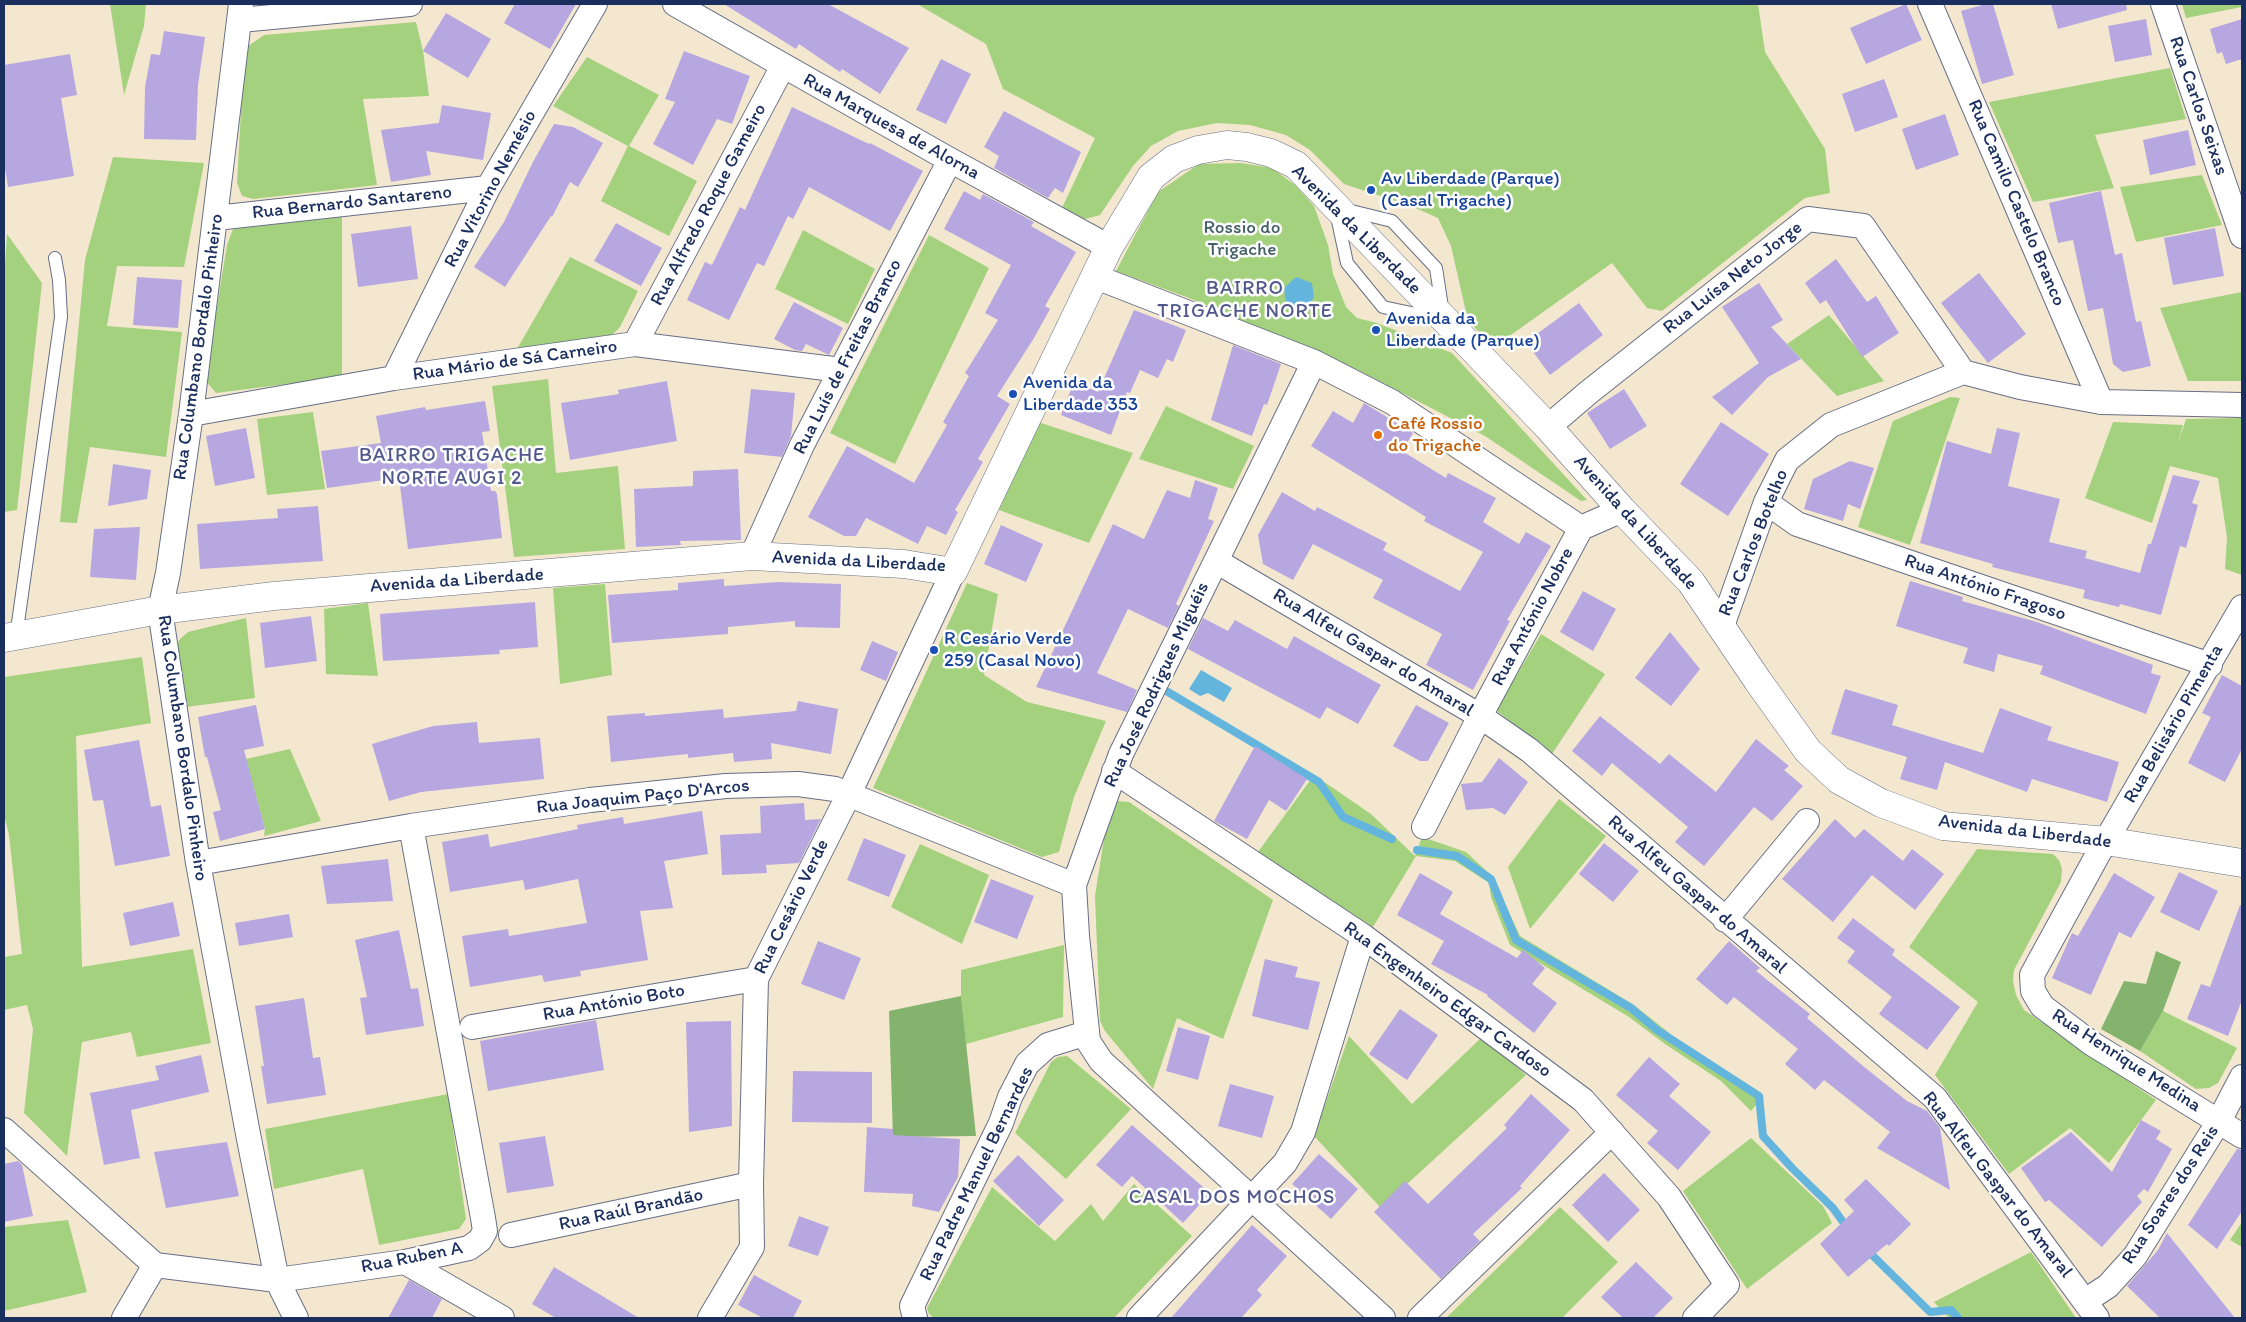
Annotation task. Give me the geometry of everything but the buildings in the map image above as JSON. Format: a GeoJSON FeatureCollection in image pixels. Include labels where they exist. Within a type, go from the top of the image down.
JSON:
{"type":"FeatureCollection","features":[{"type":"Feature","properties":{"kind":"street"},"geometry":{"type":"LineString","coordinates":[[241,12],[410,4]]}},
{"type":"Feature","properties":{"kind":"street","name":"Rua Vitorino Nemésio"},"geometry":{"type":"LineString","coordinates":[[394,378],[488,188],[594,4]]}},
{"type":"Feature","properties":{"kind":"street","name":"Rua Marquesa de Alorna"},"geometry":{"type":"LineString","coordinates":[[675,4],[950,160],[1109,247]]}},
{"type":"Feature","properties":{"kind":"street","name":"Rua Camilo Castelo Branco"},"geometry":{"type":"LineString","coordinates":[[1930,4],[2101,402]]}},
{"type":"Feature","properties":{"kind":"street","name":"Rua Carlos Seixas"},"geometry":{"type":"LineString","coordinates":[[2163,4],[2242,236]]}},
{"type":"Feature","properties":{"kind":"street","name":"Rua Columbano Bordalo Pinheiro"},"geometry":{"type":"LineString","coordinates":[[241,12],[191,414],[168,573],[160,610],[198,863],[248,1134],[278,1280],[296,1318]]}},
{"type":"Feature","properties":{"kind":"street","name":"Rua Alfredo Roque Gameiro"},"geometry":{"type":"LineString","coordinates":[[635,344],[783,66]]}},
{"type":"Feature","properties":{"kind":"street","name":"Avenida da Liberdade"},"geometry":{"type":"LineString","coordinates":[[10,638],[160,610],[274,596],[752,556],[904,564],[952,572],[1109,247],[1151,177],[1174,159],[1198,150],[1227,145],[1247,147],[1271,153],[1296,165],[1548,427],[1622,510],[1691,582],[1808,751],[1839,780],[1881,803],[1943,826],[2106,841],[2242,863]]}},
{"type":"Feature","properties":{"kind":"street","name":"Rua Luís de Freitas Branco"},"geometry":{"type":"LineString","coordinates":[[752,556],[802,445],[950,160]]}},
{"type":"Feature","properties":{"kind":"street","name":"Rua Bernardo Santareno"},"geometry":{"type":"LineString","coordinates":[[216,218],[488,188]]}},
{"type":"Feature","properties":{"kind":"street","name":"Rua Luísa Neto Jorge"},"geometry":{"type":"LineString","coordinates":[[1548,427],[1589,392],[1808,219],[1863,226],[1963,372]]}},
{"type":"Feature","properties":{"kind":"street"},"geometry":{"type":"LineString","coordinates":[[1096,277],[1314,362],[1392,402],[1581,528]]}},
{"type":"Feature","properties":{"kind":"street","name":"Rua Mário de Sá Carneiro"},"geometry":{"type":"LineString","coordinates":[[191,414],[394,378],[635,344],[841,370]]}},
{"type":"Feature","properties":{"kind":"street","name":"Rua José Rodrigues Miguéis"},"geometry":{"type":"LineString","coordinates":[[1314,362],[1114,771],[1074,886],[1081,986],[1088,1041],[1101,1061],[1382,1318]]}},
{"type":"Feature","properties":{"kind":"street"},"geometry":{"type":"LineString","coordinates":[[1963,372],[2020,387],[2101,402],[2242,404]]}},
{"type":"Feature","properties":{"kind":"street","name":"Rua Carlos Botelho"},"geometry":{"type":"LineString","coordinates":[[1722,626],[1766,502],[1787,460],[1831,425],[1963,372]]}},
{"type":"Feature","properties":{"kind":"street","name":"Rua António Fragoso"},"geometry":{"type":"LineString","coordinates":[[1766,502],[1797,524],[2210,665]]}},
{"type":"Feature","properties":{"kind":"street","name":"Rua António Nobre"},"geometry":{"type":"LineString","coordinates":[[1424,827],[1480,716],[1581,528],[1622,510]]}},
{"type":"Feature","properties":{"kind":"street","name":"Rua Alfeu Gaspar do Amaral"},"geometry":{"type":"LineString","coordinates":[[1216,561],[1480,716],[1529,750],[1935,1098],[2091,1309]]}},
{"type":"Feature","properties":{"kind":"street","name":"Rua Cesário Verde"},"geometry":{"type":"LineString","coordinates":[[710,1318],[752,1247],[751,1184],[756,979],[849,794],[952,572]]}},
{"type":"Feature","properties":{"kind":"street","name":"Rua Belisário Pimenta"},"geometry":{"type":"LineString","coordinates":[[2106,841],[2242,608]]}},
{"type":"Feature","properties":{"kind":"street","name":"Rua Engenheiro Edgar Cardoso"},"geometry":{"type":"LineString","coordinates":[[1114,771],[1363,936],[1583,1100],[1669,1197],[1727,1286],[1695,1318]]}},
{"type":"Feature","properties":{"kind":"street","name":"Rua Joaquim Paço D'Arcos"},"geometry":{"type":"LineString","coordinates":[[198,863],[411,826],[590,800],[726,786],[817,785],[849,794],[1074,886]]}},
{"type":"Feature","properties":{"kind":"street"},"geometry":{"type":"LineString","coordinates":[[1726,920],[1807,821]]}},
{"type":"Feature","properties":{"kind":"street","name":"Rua Ruben A"},"geometry":{"type":"LineString","coordinates":[[155,1265],[278,1280],[405,1262],[470,1248],[480,1240],[485,1231],[411,826]]}},
{"type":"Feature","properties":{"kind":"street","name":"Rua Henrique Medina"},"geometry":{"type":"LineString","coordinates":[[2106,841],[2032,975],[2033,991],[2042,1006],[2091,1043],[2242,1136]]}},
{"type":"Feature","properties":{"kind":"street"},"geometry":{"type":"LineString","coordinates":[[1140,1318],[1285,1163],[1302,1132],[1363,936]]}},
{"type":"Feature","properties":{"kind":"street","name":"Rua António Boto"},"geometry":{"type":"LineString","coordinates":[[472,1027],[756,979]]}},
{"type":"Feature","properties":{"kind":"street","name":"Rua Padre Manuel Bernardes"},"geometry":{"type":"LineString","coordinates":[[915,1318],[912,1306],[1001,1124],[1010,1097],[1027,1064],[1048,1045],[1087,1033]]}},
{"type":"Feature","properties":{"kind":"street","name":"Rua Soares dos Reis"},"geometry":{"type":"LineString","coordinates":[[2091,1309],[2108,1286],[2135,1256],[2218,1121],[2242,1077]]}},
{"type":"Feature","properties":{"kind":"street"},"geometry":{"type":"LineString","coordinates":[[4,1130],[155,1265],[124,1318]]}},
{"type":"Feature","properties":{"kind":"street"},"geometry":{"type":"LineString","coordinates":[[1420,1318],[1612,1132]]}},
{"type":"Feature","properties":{"kind":"street","name":"Rua Raúl Brandão"},"geometry":{"type":"LineString","coordinates":[[511,1235],[751,1184]]}},
{"type":"Feature","properties":{"kind":"street"},"geometry":{"type":"LineString","coordinates":[[405,1262],[502,1318]]}},
{"type":"Feature","properties":{"kind":"lane"},"geometry":{"type":"LineString","coordinates":[[10,638],[61,317],[59,280],[55,258]]}},
{"type":"Feature","properties":{"kind":"green space"},"geometry":{"type":"Polygon","coordinates":[[[110,4],[146,4],[144,26],[124,95],[110,4]]]}},
{"type":"Feature","properties":{"kind":"green space"},"geometry":{"type":"Polygon","coordinates":[[[917,4],[1758,4],[1765,52],[1825,149],[1830,193],[1805,198],[1662,311],[1647,308],[1612,263],[1494,347],[1468,321],[1451,246],[1438,218],[1411,206],[1344,184],[1310,150],[1286,135],[1250,125],[1217,123],[1178,131],[1151,146],[1133,166],[1100,215],[1085,219],[1062,208],[1095,138],[1003,89],[986,44],[917,4]]]}},
{"type":"Feature","properties":{"kind":"green space"},"geometry":{"type":"Polygon","coordinates":[[[2182,4],[2242,4],[2242,7],[2186,18],[2182,4]]]}},
{"type":"Feature","properties":{"kind":"green space"},"geometry":{"type":"Polygon","coordinates":[[[416,22],[423,51],[429,96],[363,99],[377,185],[253,199],[242,196],[237,183],[244,56],[247,47],[264,35],[416,22]]]}},
{"type":"Feature","properties":{"kind":"green space"},"geometry":{"type":"Polygon","coordinates":[[[587,57],[659,95],[629,146],[697,181],[669,236],[601,201],[628,146],[553,106],[587,57]]]}},
{"type":"Feature","properties":{"kind":"green space"},"geometry":{"type":"Polygon","coordinates":[[[2170,68],[2186,119],[2095,135],[2114,188],[2033,202],[1989,102],[2170,68]]]}},
{"type":"Feature","properties":{"kind":"green space"},"geometry":{"type":"Polygon","coordinates":[[[113,157],[204,163],[184,267],[117,266],[107,326],[182,332],[166,457],[90,447],[77,523],[60,522],[85,260],[113,157]]]}},
{"type":"Feature","properties":{"kind":"green space","name":"Rossio do Trigache"},"geometry":{"type":"Polygon","coordinates":[[[1241,163],[1272,168],[1295,185],[1314,206],[1328,245],[1333,274],[1346,307],[1357,318],[1377,323],[1452,353],[1587,500],[1581,501],[1485,436],[1356,369],[1189,298],[1116,271],[1158,192],[1199,164],[1241,163]]]}},
{"type":"Feature","properties":{"kind":"green space"},"geometry":{"type":"Polygon","coordinates":[[[2202,175],[2222,225],[2136,242],[2120,187],[2202,175]]]}},
{"type":"Feature","properties":{"kind":"green space"},"geometry":{"type":"Polygon","coordinates":[[[342,217],[342,377],[216,393],[205,380],[227,245],[233,229],[342,217]]]}},
{"type":"Feature","properties":{"kind":"green space"},"geometry":{"type":"Polygon","coordinates":[[[803,230],[875,269],[848,324],[775,289],[803,230]]]}},
{"type":"Feature","properties":{"kind":"green space"},"geometry":{"type":"Polygon","coordinates":[[[7,234],[42,283],[17,510],[4,512],[4,279],[7,234]]]}},
{"type":"Feature","properties":{"kind":"green space"},"geometry":{"type":"Polygon","coordinates":[[[929,235],[989,268],[895,464],[830,433],[929,235]]]}},
{"type":"Feature","properties":{"kind":"green space"},"geometry":{"type":"Polygon","coordinates":[[[570,257],[638,291],[620,327],[608,339],[517,349],[570,257]]]}},
{"type":"Feature","properties":{"kind":"green space"},"geometry":{"type":"Polygon","coordinates":[[[2242,292],[2242,381],[2188,381],[2160,308],[2242,292]]]}},
{"type":"Feature","properties":{"kind":"green space"},"geometry":{"type":"Polygon","coordinates":[[[1829,315],[1884,381],[1837,396],[1787,344],[1829,315]]]}},
{"type":"Feature","properties":{"kind":"green space"},"geometry":{"type":"Polygon","coordinates":[[[548,379],[556,473],[618,466],[625,549],[514,557],[492,386],[548,379]]]}},
{"type":"Feature","properties":{"kind":"green space"},"geometry":{"type":"Polygon","coordinates":[[[1950,397],[1960,398],[1910,545],[1858,527],[1893,421],[1950,397]]]}},
{"type":"Feature","properties":{"kind":"green space"},"geometry":{"type":"Polygon","coordinates":[[[1166,406],[1254,446],[1233,489],[1139,459],[1166,406]]]}},
{"type":"Feature","properties":{"kind":"green space"},"geometry":{"type":"Polygon","coordinates":[[[313,412],[325,489],[267,495],[257,419],[313,412]]]}},
{"type":"Feature","properties":{"kind":"green space"},"geometry":{"type":"Polygon","coordinates":[[[2242,418],[2242,575],[2225,569],[2227,537],[2218,478],[2170,466],[2152,523],[2085,498],[2113,422],[2183,425],[2177,446],[2186,419],[2242,418]]]}},
{"type":"Feature","properties":{"kind":"green space"},"geometry":{"type":"Polygon","coordinates":[[[1038,422],[1133,453],[1089,543],[999,510],[1038,422]]]}},
{"type":"Feature","properties":{"kind":"green space"},"geometry":{"type":"Polygon","coordinates":[[[967,583],[998,594],[984,675],[1027,702],[1106,721],[1074,797],[1059,852],[1042,857],[873,788],[967,583]]]}},
{"type":"Feature","properties":{"kind":"green space"},"geometry":{"type":"Polygon","coordinates":[[[605,584],[612,675],[560,684],[553,588],[605,584]]]}},
{"type":"Feature","properties":{"kind":"green space"},"geometry":{"type":"Polygon","coordinates":[[[368,603],[378,676],[326,674],[324,609],[368,603]]]}},
{"type":"Feature","properties":{"kind":"green space"},"geometry":{"type":"Polygon","coordinates":[[[246,618],[255,698],[186,707],[176,651],[179,640],[188,632],[246,618]]]}},
{"type":"Feature","properties":{"kind":"green space"},"geometry":{"type":"Polygon","coordinates":[[[1541,634],[1605,674],[1552,754],[1496,710],[1541,634]]]}},
{"type":"Feature","properties":{"kind":"green space"},"geometry":{"type":"Polygon","coordinates":[[[142,657],[151,723],[76,736],[82,967],[193,949],[211,1043],[137,1057],[131,1032],[82,1042],[67,1156],[24,1113],[33,1029],[27,1005],[4,1010],[4,957],[22,954],[9,835],[4,815],[4,677],[142,657]]]}},
{"type":"Feature","properties":{"kind":"green space"},"geometry":{"type":"Polygon","coordinates":[[[290,749],[321,821],[264,836],[265,829],[246,759],[290,749]]]}},
{"type":"Feature","properties":{"kind":"green space"},"geometry":{"type":"Polygon","coordinates":[[[1314,775],[1371,814],[1415,856],[1422,837],[1466,852],[1493,877],[1520,936],[1634,1005],[1673,1036],[1764,1096],[1751,1111],[1721,1081],[1665,1044],[1629,1017],[1510,945],[1491,897],[1489,883],[1455,861],[1416,856],[1373,927],[1258,852],[1314,775]]]}},
{"type":"Feature","properties":{"kind":"green space"},"geometry":{"type":"Polygon","coordinates":[[[1559,799],[1606,836],[1530,929],[1508,867],[1559,799]]]}},
{"type":"Feature","properties":{"kind":"green space"},"geometry":{"type":"Polygon","coordinates":[[[1117,801],[1129,802],[1273,900],[1223,1039],[1177,1018],[1153,1089],[1105,1031],[1100,1021],[1095,896],[1109,807],[1117,801]]]}},
{"type":"Feature","properties":{"kind":"green space"},"geometry":{"type":"Polygon","coordinates":[[[920,844],[989,875],[962,944],[891,907],[920,844]]]}},
{"type":"Feature","properties":{"kind":"green space"},"geometry":{"type":"Polygon","coordinates":[[[1977,849],[2053,854],[2059,860],[2062,869],[2061,882],[2014,970],[2013,981],[2016,995],[2024,1010],[2156,1100],[2109,1163],[2070,1128],[2009,1174],[1935,1075],[1978,1002],[1909,947],[1977,849]]]}},
{"type":"Feature","properties":{"kind":"green space"},"geometry":{"type":"Polygon","coordinates":[[[1064,945],[1063,1017],[966,1044],[961,996],[961,970],[1064,945]]]}},
{"type":"Feature","properties":{"kind":"green space"},"geometry":{"type":"Polygon","coordinates":[[[2156,951],[2181,962],[2163,1011],[2140,1051],[2101,1029],[2124,981],[2146,984],[2156,951]]]}},
{"type":"Feature","properties":{"kind":"green space"},"geometry":{"type":"Polygon","coordinates":[[[961,996],[976,1136],[893,1137],[889,1011],[961,996]]]}},
{"type":"Feature","properties":{"kind":"green space"},"geometry":{"type":"Polygon","coordinates":[[[2163,1011],[2237,1048],[2218,1083],[2209,1088],[2196,1089],[2140,1051],[2163,1011]]]}},
{"type":"Feature","properties":{"kind":"green space"},"geometry":{"type":"Polygon","coordinates":[[[1349,1036],[1412,1104],[1482,1037],[1526,1075],[1381,1208],[1314,1136],[1349,1036]]]}},
{"type":"Feature","properties":{"kind":"green space"},"geometry":{"type":"Polygon","coordinates":[[[1067,1056],[1131,1109],[1066,1179],[1015,1133],[1051,1062],[1058,1057],[1067,1056]]]}},
{"type":"Feature","properties":{"kind":"green space"},"geometry":{"type":"Polygon","coordinates":[[[448,1094],[466,1219],[459,1229],[379,1245],[363,1169],[274,1189],[265,1129],[448,1094]]]}},
{"type":"Feature","properties":{"kind":"green space"},"geometry":{"type":"Polygon","coordinates":[[[1751,1138],[1823,1206],[1832,1223],[1747,1289],[1683,1191],[1751,1138]]]}},
{"type":"Feature","properties":{"kind":"green space"},"geometry":{"type":"Polygon","coordinates":[[[1134,1184],[1192,1236],[1114,1318],[934,1318],[929,1314],[927,1308],[992,1187],[1055,1241],[1091,1204],[1103,1221],[1134,1184]]]}},
{"type":"Feature","properties":{"kind":"green space"},"geometry":{"type":"Polygon","coordinates":[[[1560,1207],[1618,1262],[1562,1318],[1446,1318],[1560,1207]]]}},
{"type":"Feature","properties":{"kind":"green space"},"geometry":{"type":"Polygon","coordinates":[[[68,1220],[87,1292],[4,1311],[4,1227],[68,1220]]]}},
{"type":"Feature","properties":{"kind":"green space"},"geometry":{"type":"Polygon","coordinates":[[[2242,1222],[2242,1247],[2230,1240],[2242,1222]]]}},
{"type":"Feature","properties":{"kind":"green space"},"geometry":{"type":"Polygon","coordinates":[[[2031,1252],[2076,1318],[1949,1318],[1934,1302],[2031,1252]]]}},
{"type":"Feature","properties":{"kind":"water"},"geometry":{"type":"Polygon","coordinates":[[[1296,277],[1312,283],[1314,298],[1302,309],[1286,303],[1284,288],[1296,277]]]}},
{"type":"Feature","properties":{"kind":"water"},"geometry":{"type":"Polygon","coordinates":[[[1201,670],[1232,688],[1224,702],[1208,693],[1200,696],[1189,689],[1201,670]]]}},
{"type":"Feature","properties":{"kind":"waterway"},"geometry":{"type":"LineString","coordinates":[[1168,692],[1319,782],[1343,817],[1392,839]]}},
{"type":"Feature","properties":{"kind":"waterway"},"geometry":{"type":"LineString","coordinates":[[1417,850],[1457,856],[1491,879],[1516,940],[1631,1008],[1657,1030],[1759,1096],[1763,1136],[1792,1168],[1833,1208],[1848,1229]]}},
{"type":"Feature","properties":{"kind":"waterway"},"geometry":{"type":"LineString","coordinates":[[1867,1250],[1930,1312],[1951,1310],[1958,1318]]}},
{"type":"Feature","properties":{"kind":"place","name":"Av Liberdade (Parque) (Casal Trigache)"},"geometry":{"type":"Point","coordinates":[1371,190]}},
{"type":"Feature","properties":{"kind":"place","name":"Avenida da Liberdade (Parque)"},"geometry":{"type":"Point","coordinates":[1376,330]}},
{"type":"Feature","properties":{"kind":"place","name":"Avenida da Liberdade 353"},"geometry":{"type":"Point","coordinates":[1013,394]}},
{"type":"Feature","properties":{"kind":"place","name":"Café Rossio do Trigache"},"geometry":{"type":"Point","coordinates":[1378,435]}},
{"type":"Feature","properties":{"kind":"place","name":"R Cesário Verde 259 (Casal Novo)"},"geometry":{"type":"Point","coordinates":[934,650]}},
{"type":"Feature","properties":{"kind":"district","name":"BAIRRO TRIGACHE NORTE"},"geometry":{"type":"Point","coordinates":[1245,300]}},
{"type":"Feature","properties":{"kind":"district","name":"BAIRRO TRIGACHE NORTE AUGI 2"},"geometry":{"type":"Point","coordinates":[452,468]}},
{"type":"Feature","properties":{"kind":"district","name":"CASAL DOS MOCHOS"},"geometry":{"type":"Point","coordinates":[1232,1198]}}]}
